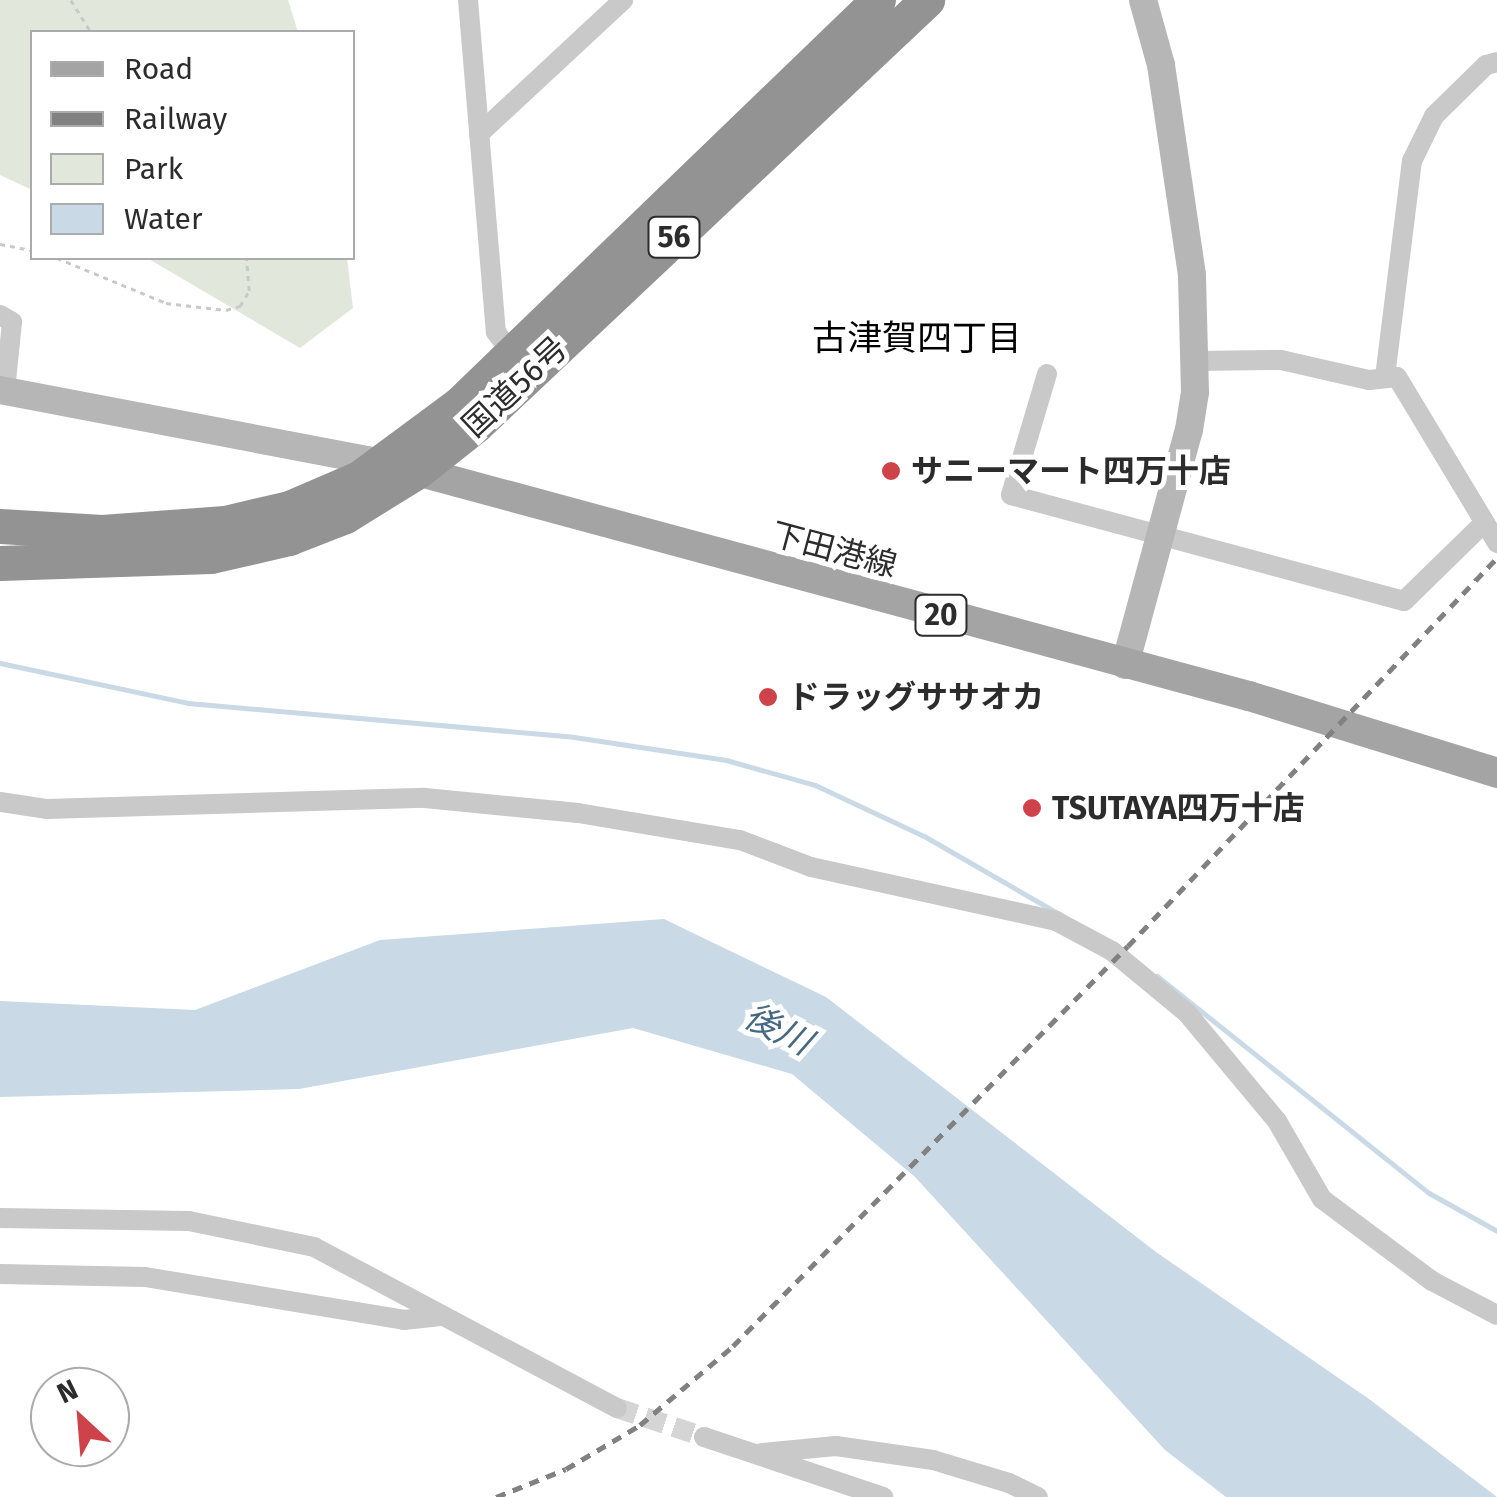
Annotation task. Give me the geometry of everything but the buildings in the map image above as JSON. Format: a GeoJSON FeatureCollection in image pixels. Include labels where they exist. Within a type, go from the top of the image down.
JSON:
{"type":"FeatureCollection","features":[{"type":"Feature","properties":{"kind":"highway","name":"国道56号"},"geometry":{"type":"LineString","coordinates":[[0,563],[211,556],[289,538],[345,516],[401,467],[510,351],[878,0]]}},
{"type":"Feature","properties":{"kind":"highway","name":"国道56号"},"geometry":{"type":"LineString","coordinates":[[0,526],[102,532],[226,523],[289,508],[401,467],[476,424],[927,0]]}},
{"type":"Feature","properties":{"kind":"main road","name":"下田港線"},"geometry":{"type":"LineString","coordinates":[[401,467],[1249,696],[1497,773]]}},
{"type":"Feature","properties":{"kind":"street"},"geometry":{"type":"LineString","coordinates":[[468,0],[496,332],[510,351]]}},
{"type":"Feature","properties":{"kind":"street"},"geometry":{"type":"LineString","coordinates":[[479,134],[624,0]]}},
{"type":"Feature","properties":{"kind":"street"},"geometry":{"type":"LineString","coordinates":[[1125,665],[1188,430],[1195,360],[1192,274],[1174,148],[1161,65],[1143,0]]}},
{"type":"Feature","properties":{"kind":"street"},"geometry":{"type":"LineString","coordinates":[[1386,377],[1412,161],[1434,116],[1486,65],[1497,62]]}},
{"type":"Feature","properties":{"kind":"street"},"geometry":{"type":"LineString","coordinates":[[0,315],[12,322],[3,390],[401,467]]}},
{"type":"Feature","properties":{"kind":"street"},"geometry":{"type":"LineString","coordinates":[[1195,360],[1281,360],[1368,380],[1398,377],[1438,439],[1482,524],[1497,543]]}},
{"type":"Feature","properties":{"kind":"street"},"geometry":{"type":"LineString","coordinates":[[1047,374],[1011,495],[1404,601],[1482,524]]}},
{"type":"Feature","properties":{"kind":"street"},"geometry":{"type":"LineString","coordinates":[[0,802],[47,809],[425,798],[578,813],[740,840],[811,867],[1056,920],[1112,951],[1187,1014],[1277,1121],[1322,1198],[1432,1281],[1497,1316]]}},
{"type":"Feature","properties":{"kind":"street"},"geometry":{"type":"LineString","coordinates":[[0,1218],[190,1222],[314,1247],[617,1408]]}},
{"type":"Feature","properties":{"kind":"street"},"geometry":{"type":"LineString","coordinates":[[0,1274],[144,1276],[404,1320],[443,1316]]}},
{"type":"Feature","properties":{"kind":"street"},"geometry":{"type":"LineString","coordinates":[[704,1437],[762,1453],[883,1497]]}},
{"type":"Feature","properties":{"kind":"street"},"geometry":{"type":"LineString","coordinates":[[762,1453],[836,1446],[934,1460],[1010,1483],[1038,1497]]}},
{"type":"Feature","properties":{"kind":"path"},"geometry":{"type":"LineString","coordinates":[[71,0],[90,30]]}},
{"type":"Feature","properties":{"kind":"path"},"geometry":{"type":"LineString","coordinates":[[0,244],[30,250]]}},
{"type":"Feature","properties":{"kind":"path"},"geometry":{"type":"LineString","coordinates":[[62,260],[166,303],[226,310],[240,306],[249,291],[246,260]]}},
{"type":"Feature","properties":{"kind":"green space"},"geometry":{"type":"Polygon","coordinates":[[[0,0],[288,0],[297,30],[30,30],[30,189],[0,175],[0,0]]]}},
{"type":"Feature","properties":{"kind":"green space"},"geometry":{"type":"Polygon","coordinates":[[[150,260],[347,260],[353,308],[300,348],[150,260]]]}},
{"type":"Feature","properties":{"kind":"water","name":"後川"},"geometry":{"type":"Polygon","coordinates":[[[664,919],[826,997],[1156,1252],[1369,1399],[1497,1497],[1226,1497],[1165,1450],[915,1177],[792,1074],[633,1028],[299,1089],[0,1097],[0,1001],[195,1010],[380,940],[664,919]]]}},
{"type":"Feature","properties":{"kind":"waterway"},"geometry":{"type":"LineString","coordinates":[[0,663],[188,703],[574,737],[726,760],[815,785],[924,836],[1059,914]]}},
{"type":"Feature","properties":{"kind":"waterway"},"geometry":{"type":"LineString","coordinates":[[1157,976],[1429,1193],[1497,1231]]}},
{"type":"Feature","properties":{"kind":"tunnel"},"geometry":{"type":"LineString","coordinates":[[617,1408],[704,1437]]}},
{"type":"Feature","properties":{"kind":"railway"},"geometry":{"type":"LineString","coordinates":[[496,1497],[566,1469],[640,1425],[733,1346],[1128,946],[1497,558]]}},
{"type":"Feature","properties":{"kind":"place","name":"サニーマート四万十店"},"geometry":{"type":"Point","coordinates":[891,471]}},
{"type":"Feature","properties":{"kind":"place","name":"ドラッグササオカ"},"geometry":{"type":"Point","coordinates":[768,697]}},
{"type":"Feature","properties":{"kind":"place","name":"TSUTAYA四万十店"},"geometry":{"type":"Point","coordinates":[1032,808]}},
{"type":"Feature","properties":{"kind":"district","name":"古津賀四丁目"},"geometry":{"type":"Point","coordinates":[917,338]}}]}
